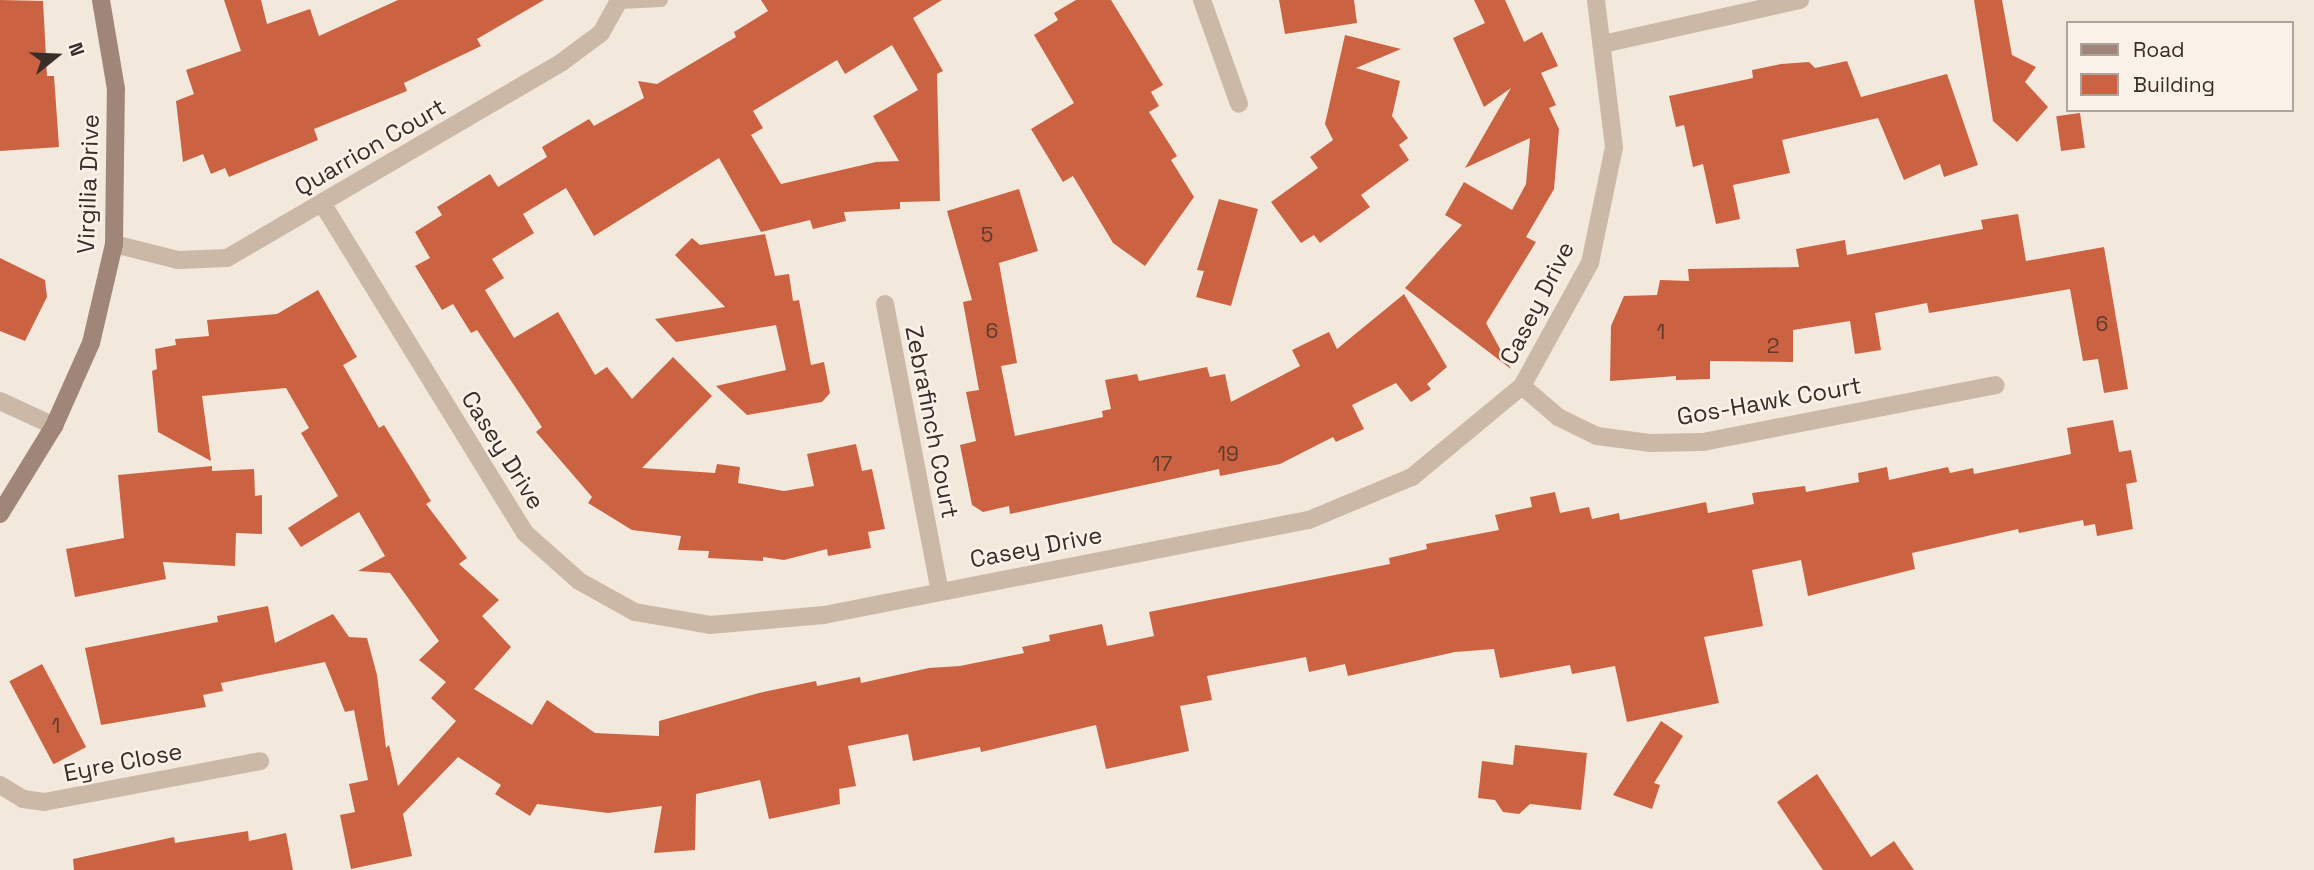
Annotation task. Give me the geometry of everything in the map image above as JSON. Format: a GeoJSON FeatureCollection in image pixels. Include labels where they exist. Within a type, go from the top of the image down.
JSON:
{"type":"FeatureCollection","features":[{"type":"Feature","properties":{"kind":"street","name":"Virgilia Drive"},"geometry":{"type":"LineString","coordinates":[[0,514],[54,426],[91,343],[114,244],[116,89],[101,0]]}},
{"type":"Feature","properties":{"kind":"street"},"geometry":{"type":"LineString","coordinates":[[1202,0],[1239,104]]}},
{"type":"Feature","properties":{"kind":"street","name":"Casey Drive"},"geometry":{"type":"LineString","coordinates":[[322,203],[525,533],[579,581],[635,612],[710,625],[824,615],[1309,520],[1412,477],[1522,386],[1590,263],[1614,147],[1603,44],[1595,0]]}},
{"type":"Feature","properties":{"kind":"street"},"geometry":{"type":"LineString","coordinates":[[1603,44],[1800,0]]}},
{"type":"Feature","properties":{"kind":"street","name":"Quarrion Court"},"geometry":{"type":"LineString","coordinates":[[114,244],[178,260],[227,257],[562,62],[601,33],[619,1]]}},
{"type":"Feature","properties":{"kind":"street","name":"Zebrafinch Court"},"geometry":{"type":"LineString","coordinates":[[885,304],[940,591]]}},
{"type":"Feature","properties":{"kind":"street","name":"Gos-Hawk Court"},"geometry":{"type":"LineString","coordinates":[[1522,386],[1558,417],[1597,436],[1650,443],[1703,442],[1996,385]]}},
{"type":"Feature","properties":{"kind":"street"},"geometry":{"type":"LineString","coordinates":[[0,401],[54,426]]}},
{"type":"Feature","properties":{"kind":"street","name":"Eyre Close"},"geometry":{"type":"LineString","coordinates":[[0,785],[23,799],[44,802],[260,761]]}},
{"type":"Feature","properties":{"kind":"lane","name":"Quarrion Court"},"geometry":{"type":"LineString","coordinates":[[619,1],[661,0]]}},
{"type":"Feature","properties":{"kind":"building"},"geometry":{"type":"Polygon","coordinates":[[[0,0],[43,1],[47,76],[54,76],[59,147],[0,151],[0,0]]]}},
{"type":"Feature","properties":{"kind":"building"},"geometry":{"type":"Polygon","coordinates":[[[224,0],[261,0],[267,24],[310,9],[319,36],[398,0],[544,0],[477,39],[481,46],[404,83],[407,91],[314,129],[318,140],[229,177],[225,168],[211,174],[203,154],[183,162],[176,101],[194,94],[186,70],[241,51],[224,0]]]}},
{"type":"Feature","properties":{"kind":"building"},"geometry":{"type":"Polygon","coordinates":[[[761,0],[942,0],[913,18],[943,71],[937,74],[940,201],[900,202],[900,209],[844,212],[846,221],[813,229],[810,220],[761,232],[719,158],[594,236],[566,188],[523,214],[534,233],[492,259],[504,278],[485,290],[514,338],[558,312],[595,375],[607,367],[632,399],[673,357],[712,396],[642,468],[715,473],[717,464],[740,467],[738,483],[784,491],[814,486],[807,454],[856,444],[862,471],[872,469],[885,529],[868,532],[871,548],[828,556],[827,549],[784,560],[763,557],[763,561],[708,558],[709,551],[678,550],[681,536],[632,530],[588,503],[592,497],[536,432],[542,427],[477,330],[471,333],[453,304],[442,310],[415,266],[430,258],[415,232],[442,215],[437,207],[490,174],[498,187],[547,157],[542,147],[589,119],[594,126],[644,98],[638,81],[657,84],[736,37],[734,32],[768,11],[761,0]],[[892,45],[845,74],[837,60],[753,111],[763,128],[751,135],[781,184],[876,162],[899,161],[873,116],[918,90],[892,45]]]}},
{"type":"Feature","properties":{"kind":"building"},"geometry":{"type":"Polygon","coordinates":[[[1076,0],[1111,0],[1163,85],[1151,92],[1159,106],[1149,112],[1177,156],[1171,160],[1194,197],[1145,266],[1113,243],[1073,176],[1063,182],[1031,129],[1074,103],[1034,35],[1058,20],[1054,13],[1076,0]]]}},
{"type":"Feature","properties":{"kind":"building"},"geometry":{"type":"Polygon","coordinates":[[[1279,0],[1354,0],[1357,23],[1285,34],[1279,0]]]}},
{"type":"Feature","properties":{"kind":"building"},"geometry":{"type":"Polygon","coordinates":[[[1474,0],[1505,0],[1524,42],[1542,32],[1558,66],[1541,73],[1556,105],[1549,108],[1559,129],[1554,189],[1526,237],[1536,242],[1486,323],[1511,369],[1405,288],[1462,225],[1445,215],[1464,182],[1512,210],[1526,184],[1530,138],[1465,168],[1511,88],[1484,107],[1453,38],[1485,23],[1474,0]]]}},
{"type":"Feature","properties":{"kind":"building"},"geometry":{"type":"Polygon","coordinates":[[[1974,0],[2002,0],[2012,55],[2036,67],[2025,82],[2048,107],[2017,142],[1993,121],[1974,0]]]}},
{"type":"Feature","properties":{"kind":"building"},"geometry":{"type":"Polygon","coordinates":[[[1345,35],[1401,49],[1356,68],[1400,81],[1392,116],[1408,138],[1399,145],[1409,160],[1361,195],[1370,207],[1320,243],[1314,235],[1301,243],[1271,202],[1318,168],[1310,157],[1333,140],[1325,124],[1345,35]]]}},
{"type":"Feature","properties":{"kind":"building"},"geometry":{"type":"Polygon","coordinates":[[[1847,61],[1861,97],[1947,74],[1978,165],[1944,177],[1940,164],[1904,180],[1878,118],[1782,140],[1790,173],[1733,185],[1740,219],[1716,224],[1703,164],[1693,167],[1684,125],[1676,127],[1669,96],[1753,78],[1752,70],[1781,64],[1809,62],[1815,68],[1847,61]]]}},
{"type":"Feature","properties":{"kind":"building"},"geometry":{"type":"Polygon","coordinates":[[[2080,113],[2085,148],[2061,151],[2056,116],[2080,113]]]}},
{"type":"Feature","properties":{"kind":"building"},"geometry":{"type":"Polygon","coordinates":[[[1019,189],[1038,251],[999,263],[1017,363],[1001,366],[1015,436],[1103,417],[1102,411],[1111,409],[1105,380],[1137,374],[1139,381],[1207,367],[1210,377],[1225,374],[1231,402],[1300,366],[1292,350],[1329,332],[1337,349],[1404,294],[1447,367],[1427,384],[1431,389],[1411,402],[1396,383],[1352,405],[1364,429],[1336,442],[1333,437],[1280,464],[1220,476],[1219,469],[1010,514],[1009,506],[983,512],[972,505],[960,445],[976,441],[966,392],[979,390],[963,302],[972,300],[947,211],[1019,189]]]}},
{"type":"Feature","properties":{"kind":"building"},"geometry":{"type":"Polygon","coordinates":[[[1219,199],[1258,209],[1231,306],[1196,297],[1204,271],[1197,270],[1219,199]]]}},
{"type":"Feature","properties":{"kind":"building"},"geometry":{"type":"Polygon","coordinates":[[[2018,214],[2026,261],[2104,247],[2128,389],[2104,393],[2098,359],[2083,361],[2070,289],[1929,313],[1927,303],[1875,313],[1881,350],[1855,354],[1850,321],[1793,330],[1793,362],[1710,361],[1710,379],[1676,380],[1676,376],[1610,381],[1611,326],[1624,296],[1657,295],[1660,280],[1689,281],[1688,269],[1799,267],[1796,249],[1845,240],[1847,255],[1983,229],[1981,220],[2018,214]]]}},
{"type":"Feature","properties":{"kind":"building"},"geometry":{"type":"Polygon","coordinates":[[[765,234],[775,276],[789,274],[793,301],[799,300],[811,365],[824,362],[830,393],[822,402],[747,415],[716,386],[786,370],[776,325],[676,342],[655,319],[725,307],[675,255],[692,238],[700,245],[765,234]]]}},
{"type":"Feature","properties":{"kind":"building"},"geometry":{"type":"Polygon","coordinates":[[[0,258],[45,280],[47,297],[25,341],[0,331],[0,258]]]}},
{"type":"Feature","properties":{"kind":"building"},"geometry":{"type":"Polygon","coordinates":[[[318,290],[357,357],[343,365],[379,428],[384,425],[431,501],[426,504],[467,558],[459,564],[499,600],[482,616],[511,647],[474,689],[532,725],[547,700],[595,733],[659,736],[659,721],[759,693],[816,681],[817,686],[860,677],[861,683],[929,668],[960,666],[1024,653],[1022,647],[1050,641],[1049,635],[1102,624],[1107,646],[1154,636],[1149,612],[1390,564],[1389,558],[1427,549],[1426,544],[1499,530],[1495,515],[1532,507],[1530,497],[1555,492],[1560,513],[1589,507],[1592,519],[1619,513],[1620,520],[1706,502],[1708,513],[1754,504],[1752,493],[1805,486],[1806,492],[1859,482],[1858,473],[1887,467],[1889,480],[1948,467],[1950,473],[1973,468],[1974,474],[2071,454],[2067,428],[2113,420],[2119,452],[2131,450],[2137,482],[2126,484],[2133,529],[2097,536],[2095,524],[2084,526],[2083,520],[2019,533],[2018,529],[1912,553],[1915,569],[1808,596],[1801,560],[1752,570],[1763,626],[1704,637],[1719,703],[1627,722],[1615,666],[1572,674],[1570,665],[1500,678],[1494,649],[1455,652],[1348,676],[1345,664],[1309,672],[1306,657],[1207,676],[1212,700],[1180,706],[1189,751],[1106,769],[1096,725],[981,752],[980,747],[913,761],[908,734],[848,746],[856,786],[839,789],[840,804],[769,819],[760,780],[696,794],[695,850],[654,853],[662,806],[608,813],[537,804],[530,816],[495,794],[501,785],[458,757],[403,814],[412,856],[351,869],[340,815],[355,812],[349,784],[368,780],[354,710],[345,712],[325,662],[221,683],[223,691],[203,695],[206,707],[101,725],[85,648],[218,622],[217,616],[268,606],[275,643],[333,614],[349,637],[367,638],[377,675],[386,748],[389,745],[398,786],[456,721],[431,698],[446,682],[419,660],[439,641],[390,573],[358,571],[385,556],[359,512],[301,547],[288,528],[338,496],[301,433],[309,428],[286,388],[202,396],[211,461],[158,432],[152,371],[157,369],[155,349],[176,345],[175,339],[209,336],[207,320],[277,314],[318,290]]]}},
{"type":"Feature","properties":{"kind":"building"},"geometry":{"type":"Polygon","coordinates":[[[212,466],[212,471],[254,469],[255,496],[262,495],[262,534],[236,533],[235,566],[163,562],[166,579],[75,597],[66,549],[124,538],[118,475],[212,466]]]}},
{"type":"Feature","properties":{"kind":"building"},"geometry":{"type":"Polygon","coordinates":[[[42,664],[86,747],[53,764],[9,681],[42,664]]]}},
{"type":"Feature","properties":{"kind":"building"},"geometry":{"type":"Polygon","coordinates":[[[1661,721],[1683,736],[1654,783],[1660,785],[1652,809],[1613,795],[1661,721]]]}},
{"type":"Feature","properties":{"kind":"building"},"geometry":{"type":"Polygon","coordinates":[[[1515,745],[1587,753],[1581,810],[1530,804],[1519,814],[1503,812],[1495,800],[1478,798],[1482,761],[1513,765],[1515,745]]]}},
{"type":"Feature","properties":{"kind":"building"},"geometry":{"type":"Polygon","coordinates":[[[1817,774],[1871,857],[1894,841],[1914,870],[1823,870],[1777,802],[1817,774]]]}},
{"type":"Feature","properties":{"kind":"building"},"geometry":{"type":"Polygon","coordinates":[[[248,831],[249,841],[286,833],[293,870],[74,870],[73,859],[174,837],[175,843],[248,831]]]}}]}
